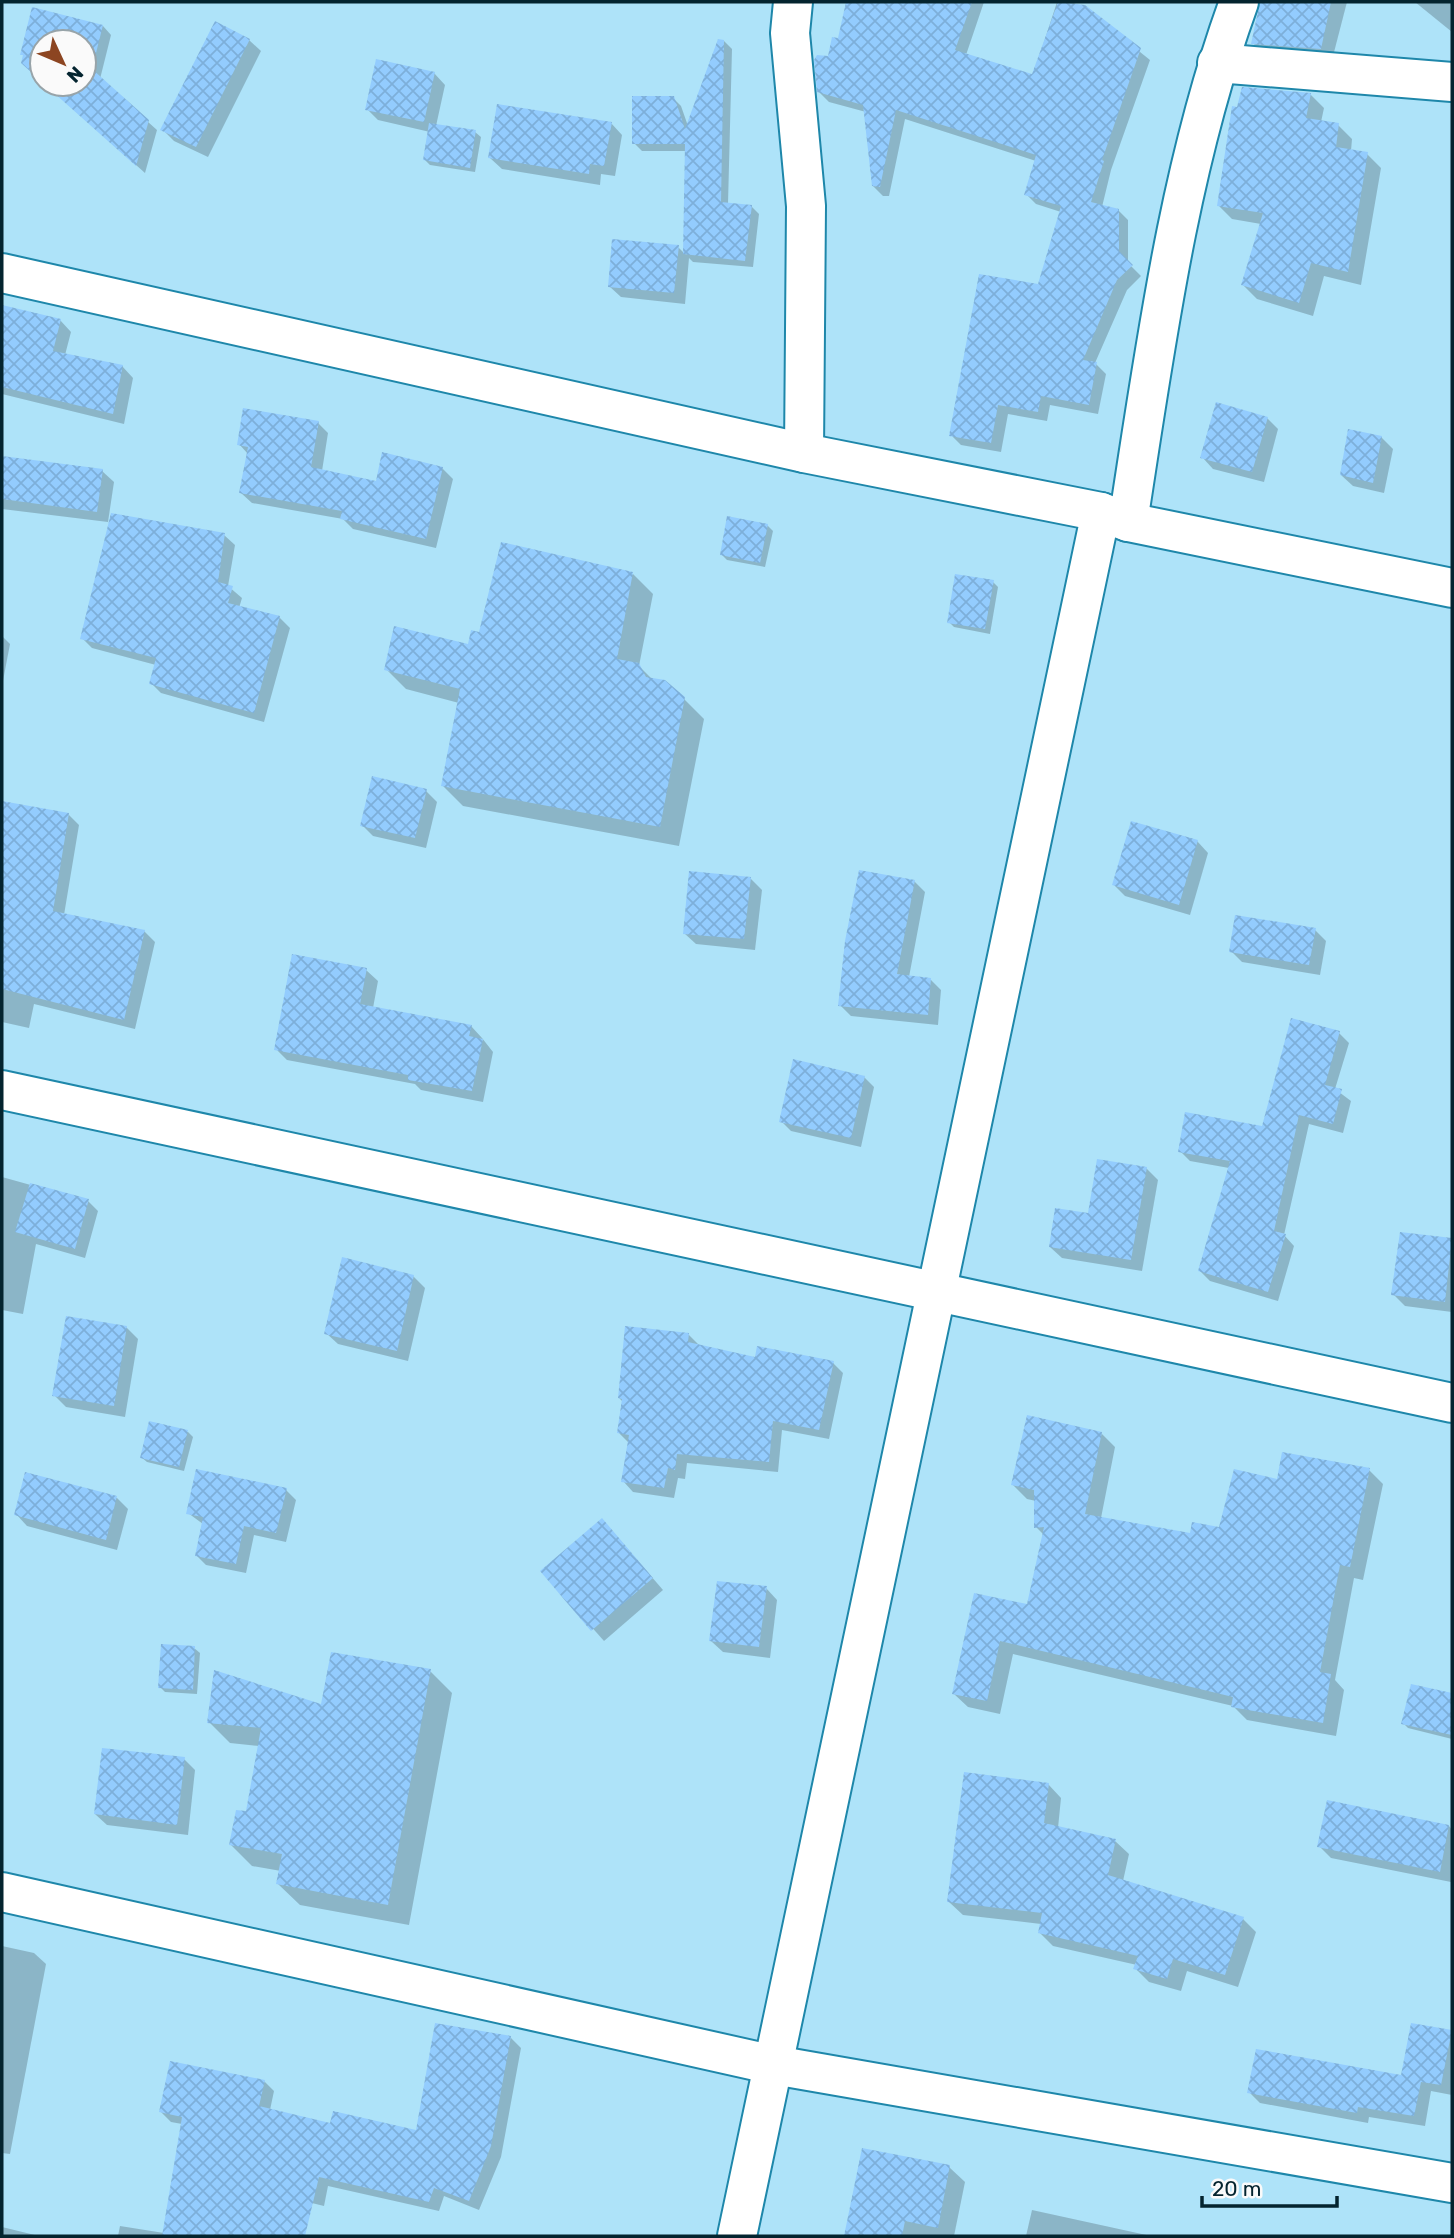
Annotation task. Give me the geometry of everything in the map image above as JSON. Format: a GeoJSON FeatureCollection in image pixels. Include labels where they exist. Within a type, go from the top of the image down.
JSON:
{"type":"FeatureCollection","features":[{"type":"Feature","properties":{"kind":"street"},"geometry":{"type":"LineString","coordinates":[[793,2],[789,33],[806,206],[804,453]]}},
{"type":"Feature","properties":{"kind":"street"},"geometry":{"type":"LineString","coordinates":[[737,2236],[936,1291],[1217,63],[1239,2]]}},
{"type":"Feature","properties":{"kind":"street"},"geometry":{"type":"LineString","coordinates":[[1217,63],[1452,82]]}},
{"type":"Feature","properties":{"kind":"street"},"geometry":{"type":"LineString","coordinates":[[2,273],[804,453],[1452,588]]}},
{"type":"Feature","properties":{"kind":"street"},"geometry":{"type":"LineString","coordinates":[[2,1090],[1452,1403]]}},
{"type":"Feature","properties":{"kind":"street"},"geometry":{"type":"LineString","coordinates":[[2,1892],[774,2065],[1452,2183]]}},
{"type":"Feature","properties":{"kind":"building"},"geometry":{"type":"Polygon","coordinates":[[[846,2],[972,2],[955,50],[1032,74],[1058,2],[1085,5],[1141,48],[1102,160],[1104,161],[1091,202],[1119,209],[1119,251],[1133,265],[1117,280],[1083,360],[1097,362],[1089,405],[1041,396],[1038,412],[998,405],[991,443],[949,436],[979,274],[1038,284],[1061,206],[1024,195],[1036,155],[896,110],[880,187],[872,186],[863,105],[817,92],[814,60],[817,55],[828,56],[832,37],[838,38],[846,2]]]}},
{"type":"Feature","properties":{"kind":"building"},"geometry":{"type":"Polygon","coordinates":[[[1260,2],[1331,2],[1321,49],[1251,44],[1260,2]]]}},
{"type":"Feature","properties":{"kind":"building"},"geometry":{"type":"Polygon","coordinates":[[[32,7],[103,25],[98,45],[98,28],[28,28],[28,69],[21,63],[23,55],[20,55],[32,7]]]}},
{"type":"Feature","properties":{"kind":"building"},"geometry":{"type":"Polygon","coordinates":[[[215,21],[250,39],[196,147],[160,130],[215,21]]]}},
{"type":"Feature","properties":{"kind":"building"},"geometry":{"type":"Polygon","coordinates":[[[718,39],[724,40],[721,202],[752,205],[745,261],[683,254],[685,144],[632,144],[632,96],[674,96],[685,129],[718,39]]]}},
{"type":"Feature","properties":{"kind":"building"},"geometry":{"type":"Polygon","coordinates":[[[376,59],[435,72],[424,122],[365,110],[376,59]]]}},
{"type":"Feature","properties":{"kind":"building"},"geometry":{"type":"Polygon","coordinates":[[[98,74],[149,120],[136,166],[60,98],[98,98],[98,74]]]}},
{"type":"Feature","properties":{"kind":"building"},"geometry":{"type":"Polygon","coordinates":[[[1242,87],[1311,93],[1306,118],[1339,123],[1336,147],[1368,152],[1348,272],[1311,263],[1299,303],[1241,285],[1263,213],[1217,206],[1232,106],[1237,107],[1242,87]]]}},
{"type":"Feature","properties":{"kind":"building"},"geometry":{"type":"Polygon","coordinates":[[[497,104],[612,122],[604,166],[590,164],[589,174],[488,158],[497,104]]]}},
{"type":"Feature","properties":{"kind":"building"},"geometry":{"type":"Polygon","coordinates":[[[429,123],[476,130],[470,168],[423,160],[429,123]]]}},
{"type":"Feature","properties":{"kind":"building"},"geometry":{"type":"Polygon","coordinates":[[[612,239],[679,245],[674,293],[608,287],[612,239]]]}},
{"type":"Feature","properties":{"kind":"building"},"geometry":{"type":"Polygon","coordinates":[[[2,305],[61,319],[53,351],[123,365],[113,414],[2,387],[2,305]]]}},
{"type":"Feature","properties":{"kind":"building"},"geometry":{"type":"Polygon","coordinates":[[[1216,402],[1268,417],[1252,472],[1200,458],[1216,402]]]}},
{"type":"Feature","properties":{"kind":"building"},"geometry":{"type":"Polygon","coordinates":[[[243,408],[319,421],[311,467],[376,481],[382,452],[443,467],[426,539],[340,519],[342,511],[239,493],[248,447],[237,445],[243,408]]]}},
{"type":"Feature","properties":{"kind":"building"},"geometry":{"type":"Polygon","coordinates":[[[1348,429],[1382,436],[1373,483],[1340,475],[1348,429]]]}},
{"type":"Feature","properties":{"kind":"building"},"geometry":{"type":"Polygon","coordinates":[[[2,456],[103,469],[97,512],[2,499],[2,456]]]}},
{"type":"Feature","properties":{"kind":"building"},"geometry":{"type":"Polygon","coordinates":[[[111,513],[225,533],[218,582],[233,586],[228,603],[280,616],[254,713],[149,684],[156,658],[80,639],[111,513]]]}},
{"type":"Feature","properties":{"kind":"building"},"geometry":{"type":"Polygon","coordinates":[[[727,516],[768,524],[760,563],[720,555],[727,516]]]}},
{"type":"Feature","properties":{"kind":"building"},"geometry":{"type":"Polygon","coordinates":[[[501,542],[633,572],[617,659],[639,663],[646,677],[665,680],[685,697],[660,827],[441,786],[460,689],[384,670],[394,626],[468,644],[471,630],[479,632],[501,542]]]}},
{"type":"Feature","properties":{"kind":"building"},"geometry":{"type":"Polygon","coordinates":[[[955,574],[994,580],[985,629],[947,623],[955,574]]]}},
{"type":"Feature","properties":{"kind":"building"},"geometry":{"type":"Polygon","coordinates":[[[372,776],[427,789],[415,838],[360,826],[372,776]]]}},
{"type":"Feature","properties":{"kind":"building"},"geometry":{"type":"Polygon","coordinates":[[[2,801],[69,813],[53,911],[145,930],[124,1020],[2,989],[2,801]]]}},
{"type":"Feature","properties":{"kind":"building"},"geometry":{"type":"Polygon","coordinates":[[[1131,821],[1198,840],[1179,905],[1112,885],[1131,821]]]}},
{"type":"Feature","properties":{"kind":"building"},"geometry":{"type":"Polygon","coordinates":[[[859,870],[915,880],[897,974],[931,978],[928,1015],[838,1006],[845,941],[859,870]]]}},
{"type":"Feature","properties":{"kind":"building"},"geometry":{"type":"Polygon","coordinates":[[[689,871],[751,877],[744,939],[683,934],[689,871]]]}},
{"type":"Feature","properties":{"kind":"building"},"geometry":{"type":"Polygon","coordinates":[[[1235,915],[1316,928],[1309,965],[1229,952],[1235,915]]]}},
{"type":"Feature","properties":{"kind":"building"},"geometry":{"type":"Polygon","coordinates":[[[292,954],[367,968],[360,1004],[472,1025],[469,1036],[483,1039],[472,1091],[408,1080],[408,1075],[274,1050],[292,954]]]}},
{"type":"Feature","properties":{"kind":"building"},"geometry":{"type":"Polygon","coordinates":[[[1291,1018],[1340,1031],[1325,1085],[1342,1089],[1333,1124],[1299,1115],[1274,1231],[1286,1234],[1268,1292],[1198,1271],[1230,1161],[1178,1152],[1185,1112],[1262,1126],[1291,1018]]]}},
{"type":"Feature","properties":{"kind":"building"},"geometry":{"type":"Polygon","coordinates":[[[793,1059],[865,1076],[851,1138],[779,1122],[793,1059]]]}},
{"type":"Feature","properties":{"kind":"building"},"geometry":{"type":"Polygon","coordinates":[[[1097,1159],[1147,1167],[1131,1260],[1049,1247],[1055,1208],[1088,1213],[1097,1159]]]}},
{"type":"Feature","properties":{"kind":"building"},"geometry":{"type":"Polygon","coordinates":[[[30,1183],[89,1199],[75,1249],[15,1232],[30,1183]]]}},
{"type":"Feature","properties":{"kind":"building"},"geometry":{"type":"Polygon","coordinates":[[[1400,1232],[1452,1238],[1445,1302],[1391,1295],[1400,1232]]]}},
{"type":"Feature","properties":{"kind":"building"},"geometry":{"type":"Polygon","coordinates":[[[342,1257],[414,1275],[397,1351],[324,1334],[342,1257]]]}},
{"type":"Feature","properties":{"kind":"building"},"geometry":{"type":"Polygon","coordinates":[[[66,1316],[127,1326],[114,1406],[52,1396],[66,1316]]]}},
{"type":"Feature","properties":{"kind":"building"},"geometry":{"type":"Polygon","coordinates":[[[625,1326],[689,1333],[688,1342],[755,1357],[757,1346],[834,1361],[819,1430],[773,1421],[769,1462],[677,1454],[675,1470],[668,1468],[664,1488],[621,1482],[629,1435],[617,1433],[622,1399],[618,1398],[625,1326]]]}},
{"type":"Feature","properties":{"kind":"building"},"geometry":{"type":"Polygon","coordinates":[[[1027,1415],[1102,1432],[1085,1514],[1190,1533],[1192,1522],[1219,1527],[1234,1469],[1277,1479],[1282,1452],[1370,1468],[1350,1567],[1340,1565],[1320,1672],[1331,1674],[1323,1723],[1231,1707],[1233,1697],[1000,1641],[987,1701],[952,1694],[974,1593],[1027,1604],[1044,1527],[1034,1528],[1034,1490],[1011,1485],[1027,1415]]]}},
{"type":"Feature","properties":{"kind":"building"},"geometry":{"type":"Polygon","coordinates":[[[149,1421],[188,1430],[179,1467],[140,1458],[149,1421]]]}},
{"type":"Feature","properties":{"kind":"building"},"geometry":{"type":"Polygon","coordinates":[[[196,1469],[287,1488],[276,1533],[244,1526],[236,1564],[195,1556],[203,1517],[186,1514],[196,1469]]]}},
{"type":"Feature","properties":{"kind":"building"},"geometry":{"type":"Polygon","coordinates":[[[25,1472],[117,1496],[106,1540],[14,1515],[25,1472]]]}},
{"type":"Feature","properties":{"kind":"building"},"geometry":{"type":"Polygon","coordinates":[[[602,1518],[653,1578],[591,1631],[540,1571],[602,1518]]]}},
{"type":"Feature","properties":{"kind":"building"},"geometry":{"type":"Polygon","coordinates":[[[717,1581],[767,1586],[759,1647],[709,1641],[717,1581]]]}},
{"type":"Feature","properties":{"kind":"building"},"geometry":{"type":"Polygon","coordinates":[[[161,1644],[195,1646],[193,1690],[158,1688],[161,1644]]]}},
{"type":"Feature","properties":{"kind":"building"},"geometry":{"type":"Polygon","coordinates":[[[331,1652],[431,1669],[388,1905],[276,1884],[282,1854],[229,1845],[236,1810],[246,1811],[261,1728],[207,1723],[214,1670],[321,1704],[331,1652]]]}},
{"type":"Feature","properties":{"kind":"building"},"geometry":{"type":"Polygon","coordinates":[[[1411,1684],[1452,1693],[1452,1735],[1401,1724],[1411,1684]]]}},
{"type":"Feature","properties":{"kind":"building"},"geometry":{"type":"Polygon","coordinates":[[[102,1748],[185,1757],[177,1825],[94,1814],[102,1748]]]}},
{"type":"Feature","properties":{"kind":"building"},"geometry":{"type":"Polygon","coordinates":[[[964,1772],[1049,1783],[1044,1823],[1116,1839],[1108,1875],[1244,1917],[1225,1975],[1173,1959],[1167,1979],[1133,1969],[1138,1956],[1038,1933],[1042,1913],[947,1902],[964,1772]]]}},
{"type":"Feature","properties":{"kind":"building"},"geometry":{"type":"Polygon","coordinates":[[[1327,1800],[1449,1825],[1440,1872],[1317,1847],[1327,1800]]]}},
{"type":"Feature","properties":{"kind":"building"},"geometry":{"type":"Polygon","coordinates":[[[435,2023],[511,2036],[491,2146],[469,2201],[434,2188],[429,2202],[319,2177],[305,2236],[162,2236],[182,2117],[159,2112],[170,2061],[265,2080],[259,2106],[330,2123],[333,2111],[416,2130],[435,2023]]]}},
{"type":"Feature","properties":{"kind":"building"},"geometry":{"type":"Polygon","coordinates":[[[1411,2023],[1452,2030],[1441,2085],[1421,2082],[1414,2116],[1358,2107],[1357,2113],[1247,2093],[1256,2049],[1401,2075],[1411,2023]]]}},
{"type":"Feature","properties":{"kind":"building"},"geometry":{"type":"Polygon","coordinates":[[[862,2148],[950,2165],[938,2228],[905,2221],[902,2236],[844,2236],[862,2148]]]}}]}
